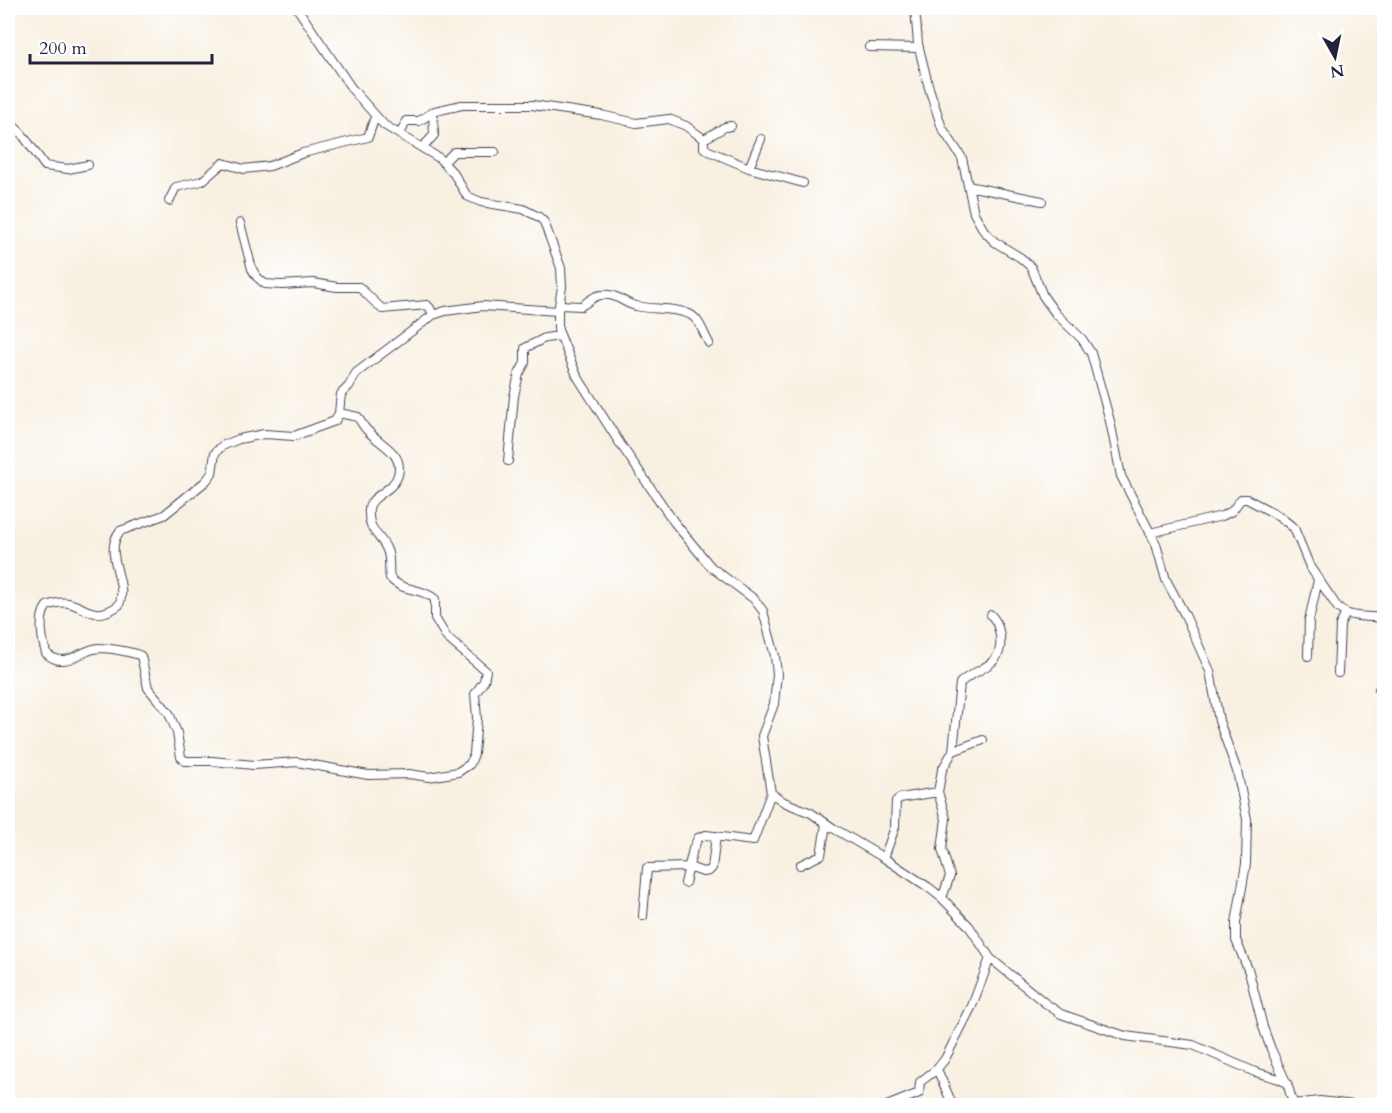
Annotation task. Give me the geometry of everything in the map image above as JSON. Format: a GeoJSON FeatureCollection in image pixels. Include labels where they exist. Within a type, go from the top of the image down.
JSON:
{"type":"FeatureCollection","features":[{"type":"Feature","properties":{"kind":"street"},"geometry":{"type":"LineString","coordinates":[[297,8],[352,89],[375,117],[444,162],[467,196],[481,202],[523,210],[539,217],[544,222],[561,268],[558,330],[572,365],[587,393],[666,511],[711,567],[751,596],[761,608],[776,656],[777,674],[774,704],[762,736],[771,793],[753,841],[701,835],[698,838],[693,849],[685,884]]}},
{"type":"Feature","properties":{"kind":"street"},"geometry":{"type":"LineString","coordinates":[[915,8],[919,48],[929,88],[939,120],[963,158],[974,213],[984,231],[995,242],[1031,267],[1043,296],[1056,314],[1082,339],[1091,353],[1110,421],[1121,476],[1156,544],[1166,580],[1210,671],[1219,721],[1246,809],[1247,846],[1236,923],[1236,940],[1249,972],[1267,1038],[1277,1064],[1287,1083],[1294,1105],[1320,1101],[1362,1106]]}},
{"type":"Feature","properties":{"kind":"street"},"geometry":{"type":"LineString","coordinates":[[869,47],[919,48]]}},
{"type":"Feature","properties":{"kind":"street"},"geometry":{"type":"LineString","coordinates":[[400,135],[406,121],[419,121],[433,112],[462,105],[498,104],[552,107],[636,123],[669,119],[686,126],[704,139]]}},
{"type":"Feature","properties":{"kind":"street"},"geometry":{"type":"LineString","coordinates":[[423,147],[434,135],[433,112]]}},
{"type":"Feature","properties":{"kind":"street"},"geometry":{"type":"LineString","coordinates":[[169,201],[176,187],[202,181],[223,163],[242,169],[270,166],[303,153],[369,137],[375,117]]}},
{"type":"Feature","properties":{"kind":"street"},"geometry":{"type":"LineString","coordinates":[[8,122],[22,134],[45,166],[68,169],[88,165]]}},
{"type":"Feature","properties":{"kind":"street"},"geometry":{"type":"LineString","coordinates":[[704,139],[731,126]]}},
{"type":"Feature","properties":{"kind":"street"},"geometry":{"type":"LineString","coordinates":[[704,139],[705,149],[749,168],[803,183]]}},
{"type":"Feature","properties":{"kind":"street"},"geometry":{"type":"LineString","coordinates":[[749,168],[761,139]]}},
{"type":"Feature","properties":{"kind":"street"},"geometry":{"type":"LineString","coordinates":[[444,162],[454,152],[495,152]]}},
{"type":"Feature","properties":{"kind":"street"},"geometry":{"type":"LineString","coordinates":[[968,186],[1042,201]]}},
{"type":"Feature","properties":{"kind":"street"},"geometry":{"type":"LineString","coordinates":[[240,222],[252,269],[257,278],[266,284],[313,283],[337,287],[358,287],[382,309],[427,305],[433,315]]}},
{"type":"Feature","properties":{"kind":"street"},"geometry":{"type":"LineString","coordinates":[[339,413],[358,417],[369,432],[391,449],[397,458],[399,469],[394,483],[373,500],[369,510],[372,529],[388,554],[390,578],[403,588],[435,598],[435,618],[447,638],[486,671],[484,681],[475,694],[477,718],[472,760],[466,768],[458,772],[429,777],[409,774],[354,774],[297,762],[254,765],[185,761],[169,713],[148,688],[141,656],[98,648],[72,659],[54,659],[46,653],[42,620],[44,610],[54,603],[66,601],[90,614],[112,610],[119,605],[121,591],[114,553],[117,535],[126,528],[164,515],[206,481],[212,473],[215,453],[222,446],[239,439],[264,434],[285,437],[303,434],[335,421],[339,413],[341,394],[349,386],[356,373],[433,315],[456,308],[483,306],[559,308],[581,306],[592,297],[608,295],[623,299],[635,306],[661,308],[691,315],[699,324],[709,343]]}},
{"type":"Feature","properties":{"kind":"street"},"geometry":{"type":"LineString","coordinates":[[508,461],[514,396],[519,374],[525,363],[525,348],[545,338],[560,336]]}},
{"type":"Feature","properties":{"kind":"street"},"geometry":{"type":"LineString","coordinates":[[1150,533],[1221,516],[1232,511],[1241,499],[1247,498],[1291,525],[1306,558],[1333,602],[1346,613],[1384,618]]}},
{"type":"Feature","properties":{"kind":"street"},"geometry":{"type":"LineString","coordinates":[[1308,656],[1309,620],[1318,580]]}},
{"type":"Feature","properties":{"kind":"street"},"geometry":{"type":"LineString","coordinates":[[1338,673],[1340,625],[1346,613]]}},
{"type":"Feature","properties":{"kind":"street"},"geometry":{"type":"LineString","coordinates":[[942,898],[950,876],[943,854],[946,819],[938,792],[942,770],[953,751],[960,683],[976,671],[996,661],[1000,652],[997,620],[991,615]]}},
{"type":"Feature","properties":{"kind":"street"},"geometry":{"type":"LineString","coordinates":[[953,751],[983,740]]}},
{"type":"Feature","properties":{"kind":"street"},"geometry":{"type":"LineString","coordinates":[[884,858],[895,827],[896,801],[900,798],[938,792]]}},
{"type":"Feature","properties":{"kind":"street"},"geometry":{"type":"LineString","coordinates":[[771,793],[784,802],[806,809],[942,898],[969,926],[990,958],[1045,1003],[1071,1018],[1125,1036],[1193,1045],[1255,1072],[1280,1078],[1287,1083]]}},
{"type":"Feature","properties":{"kind":"street"},"geometry":{"type":"LineString","coordinates":[[800,865],[820,855],[826,824]]}},
{"type":"Feature","properties":{"kind":"street"},"geometry":{"type":"LineString","coordinates":[[643,916],[647,868],[689,867],[703,872],[710,870],[716,836]]}},
{"type":"Feature","properties":{"kind":"street"},"geometry":{"type":"LineString","coordinates":[[887,1106],[919,1093],[920,1082],[938,1069],[945,1059],[967,1018],[990,958]]}},
{"type":"Feature","properties":{"kind":"street"},"geometry":{"type":"LineString","coordinates":[[938,1069],[953,1106]]}}]}
